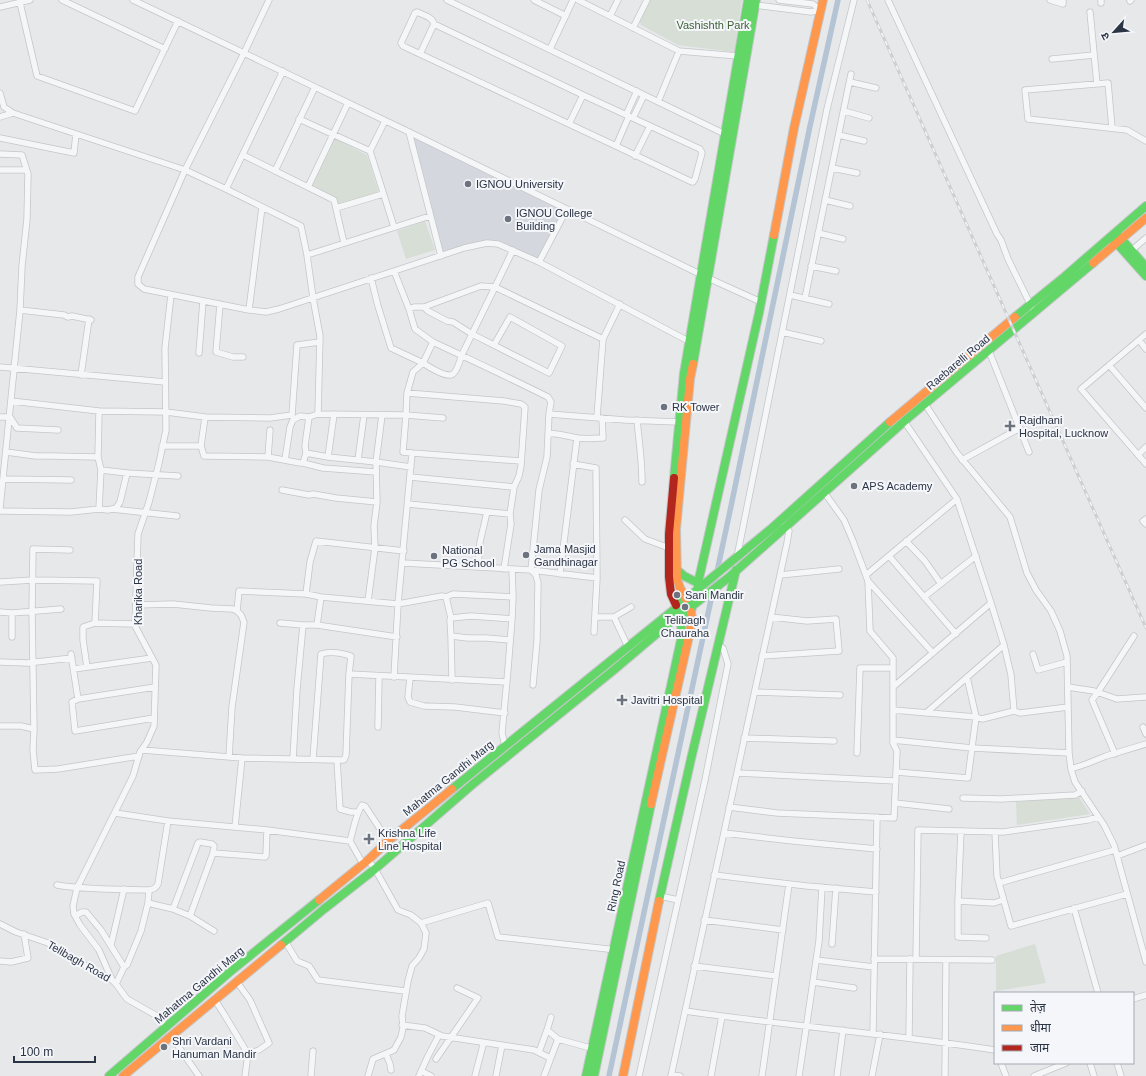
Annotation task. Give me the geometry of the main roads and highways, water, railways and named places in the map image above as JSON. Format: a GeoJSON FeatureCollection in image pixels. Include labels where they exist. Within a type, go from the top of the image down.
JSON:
{"type":"FeatureCollection","features":[{"type":"Feature","properties":{"kind":"main road"},"geometry":{"type":"LineString","coordinates":[[698,586],[761,302],[794,128],[823,0]]}},
{"type":"Feature","properties":{"kind":"main road"},"geometry":{"type":"LineString","coordinates":[[729,136],[738,56],[752,1]]}},
{"type":"Feature","properties":{"kind":"main road"},"geometry":{"type":"LineString","coordinates":[[617,950],[692,619],[691,602],[686,599],[680,588],[676,569],[676,529],[693,343],[752,1]]}},
{"type":"Feature","properties":{"kind":"main road"},"geometry":{"type":"LineString","coordinates":[[123,1076],[285,941],[375,869],[473,784],[615,669],[677,609],[680,600],[686,599],[698,586],[707,582],[737,557],[783,523],[906,408],[1146,206]]}},
{"type":"Feature","properties":{"kind":"main road","name":"Raebarelli Road"},"geometry":{"type":"LineString","coordinates":[[783,523],[824,492],[904,421],[1035,313],[1146,218]]}},
{"type":"Feature","properties":{"kind":"main road"},"geometry":{"type":"LineString","coordinates":[[1113,234],[1146,276]]}},
{"type":"Feature","properties":{"kind":"main road"},"geometry":{"type":"LineString","coordinates":[[1119,241],[1132,250],[1146,267]]}},
{"type":"Feature","properties":{"kind":"main road","name":"Ring Road"},"geometry":{"type":"LineString","coordinates":[[586,1076],[596,1049],[682,635],[677,609],[671,594],[669,577],[669,534],[684,373],[693,343]]}},
{"type":"Feature","properties":{"kind":"main road"},"geometry":{"type":"LineString","coordinates":[[677,609],[685,615],[707,593],[719,585],[775,537],[783,523]]}},
{"type":"Feature","properties":{"kind":"main road"},"geometry":{"type":"LineString","coordinates":[[676,569],[698,586]]}},
{"type":"Feature","properties":{"kind":"main road"},"geometry":{"type":"LineString","coordinates":[[623,1076],[683,793],[736,570]]}},
{"type":"Feature","properties":{"kind":"main road","name":"Mahatma Gandhi Marg"},"geometry":{"type":"LineString","coordinates":[[108,1076],[231,971],[365,862],[388,840],[677,609]]}},
{"type":"Feature","properties":{"kind":"main road"},"geometry":{"type":"LineString","coordinates":[[594,1076],[596,1049]]}},
{"type":"Feature","properties":{"kind":"waterway"},"geometry":{"type":"LineString","coordinates":[[609,1076],[838,0]]}},
{"type":"Feature","properties":{"kind":"railway"},"geometry":{"type":"LineString","coordinates":[[867,0],[1146,628]]}},
{"type":"Feature","properties":{"kind":"place","name":"IGNOU University"},"geometry":{"type":"Point","coordinates":[468,184]}},
{"type":"Feature","properties":{"kind":"place","name":"IGNOU College Building"},"geometry":{"type":"Point","coordinates":[508,219]}},
{"type":"Feature","properties":{"kind":"place","name":"RK Tower"},"geometry":{"type":"Point","coordinates":[664,407]}},
{"type":"Feature","properties":{"kind":"place","name":"Rajdhani Hospital, Lucknow"},"geometry":{"type":"Point","coordinates":[1010,426]}},
{"type":"Feature","properties":{"kind":"place","name":"APS Academy"},"geometry":{"type":"Point","coordinates":[854,486]}},
{"type":"Feature","properties":{"kind":"place","name":"Jama Masjid Gandhinagar"},"geometry":{"type":"Point","coordinates":[526,555]}},
{"type":"Feature","properties":{"kind":"place","name":"National PG School"},"geometry":{"type":"Point","coordinates":[434,556]}},
{"type":"Feature","properties":{"kind":"place","name":"Sani Mandir"},"geometry":{"type":"Point","coordinates":[677,595]}},
{"type":"Feature","properties":{"kind":"place","name":"Telibagh Chauraha"},"geometry":{"type":"Point","coordinates":[685,607]}},
{"type":"Feature","properties":{"kind":"place","name":"Javitri Hospital"},"geometry":{"type":"Point","coordinates":[622,700]}},
{"type":"Feature","properties":{"kind":"place","name":"Krishna Life Line Hospital"},"geometry":{"type":"Point","coordinates":[369,839]}},
{"type":"Feature","properties":{"kind":"place","name":"Shri Vardani Hanuman Mandir"},"geometry":{"type":"Point","coordinates":[164,1047]}},
{"type":"Feature","properties":{"kind":"park label","name":"Vashishth Park"},"geometry":{"type":"Point","coordinates":[713,25]}}]}
